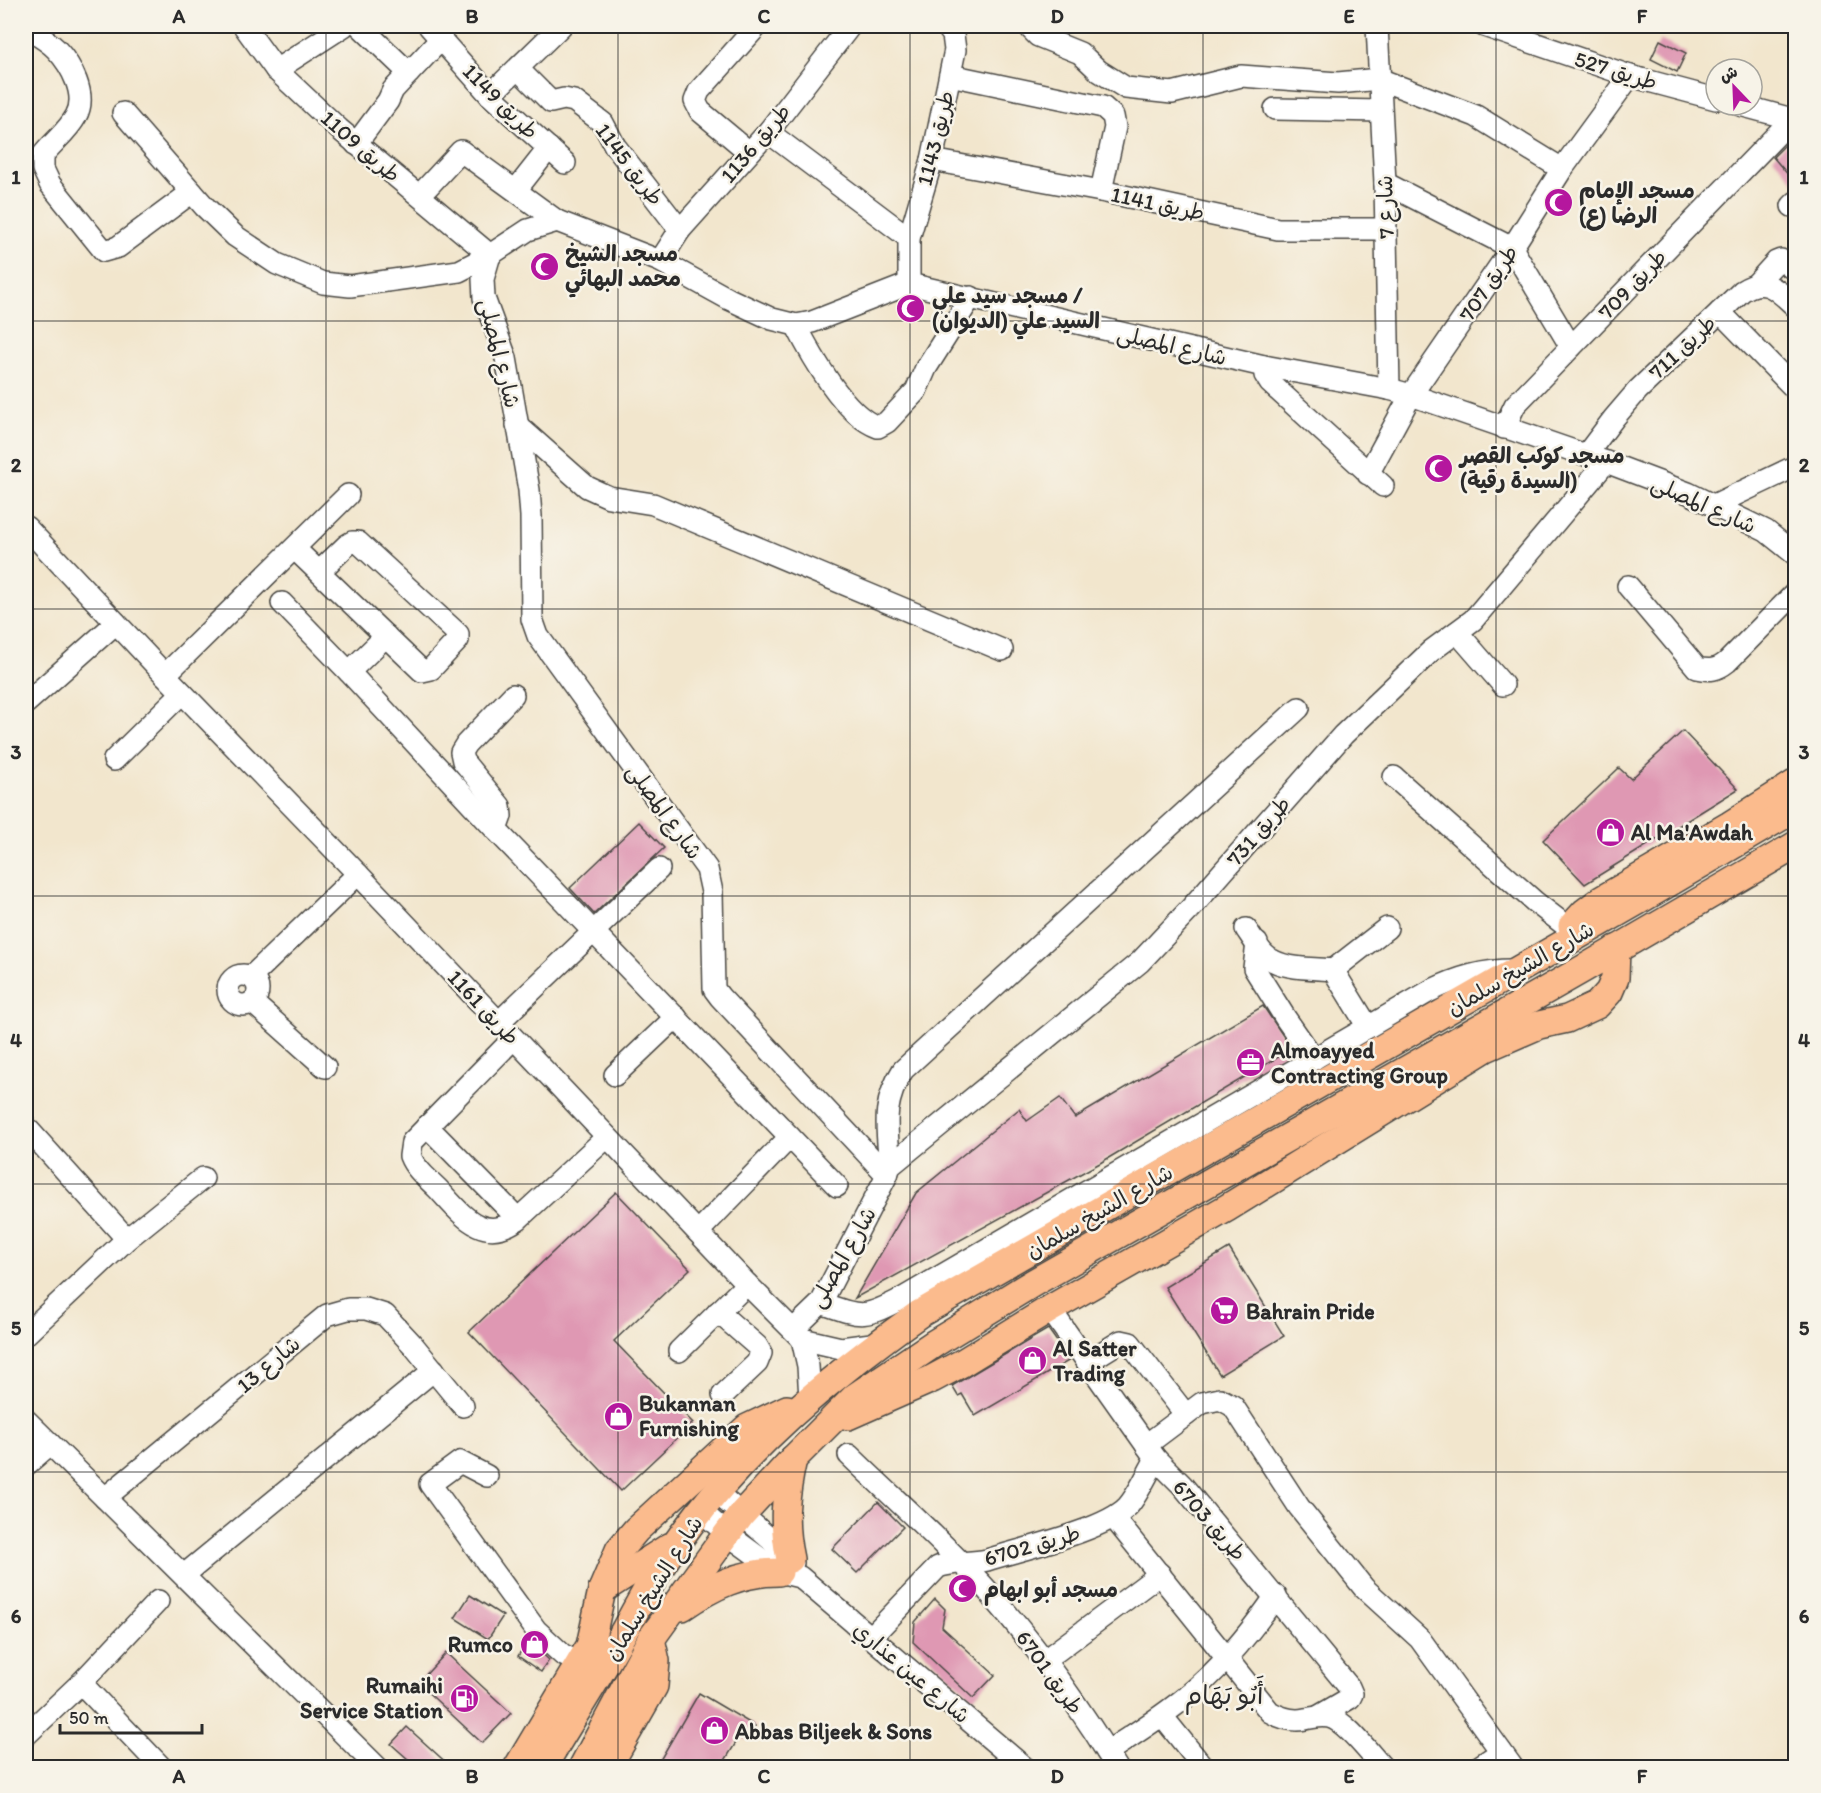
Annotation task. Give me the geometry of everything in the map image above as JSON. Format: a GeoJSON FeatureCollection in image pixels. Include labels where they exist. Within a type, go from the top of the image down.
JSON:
{"type":"FeatureCollection","features":[{"type":"Feature","properties":{"kind":"main road"},"geometry":{"type":"LineString","coordinates":[[1566,937],[1585,912],[1601,900],[1730,825],[1796,783]]}},
{"type":"Feature","properties":{"kind":"main road","name":"شارع الشيخ سلمان"},"geometry":{"type":"LineString","coordinates":[[542,1767],[677,1541],[708,1501],[732,1473],[810,1398],[879,1343],[920,1314],[1516,970],[1566,937],[1667,884],[1796,808]]}},
{"type":"Feature","properties":{"kind":"main road","name":"شارع الشيخ سلمان"},"geometry":{"type":"LineString","coordinates":[[582,1767],[651,1640],[734,1524],[793,1459],[855,1397],[897,1367],[1024,1289],[1796,844]]}},
{"type":"Feature","properties":{"kind":"main road"},"geometry":{"type":"LineString","coordinates":[[827,1425],[932,1379],[1227,1208],[1486,1048],[1539,1025],[1567,1019],[1597,1005],[1609,992],[1615,978],[1617,949]]}},
{"type":"Feature","properties":{"kind":"main road"},"geometry":{"type":"LineString","coordinates":[[517,1767],[590,1646],[602,1590],[619,1550],[636,1530],[747,1428],[810,1398]]}},
{"type":"Feature","properties":{"kind":"main road"},"geometry":{"type":"LineString","coordinates":[[671,1614],[728,1580],[751,1574],[790,1570],[785,1513],[786,1491],[793,1459]]}},
{"type":"Feature","properties":{"kind":"main road"},"geometry":{"type":"LineString","coordinates":[[602,1590],[677,1541]]}},
{"type":"Feature","properties":{"kind":"main road"},"geometry":{"type":"LineString","coordinates":[[607,1767],[654,1686],[656,1661],[651,1640]]}},
{"type":"Feature","properties":{"kind":"street","name":"طريق 1109"},"geometry":{"type":"LineString","coordinates":[[244,26],[276,70],[356,144],[490,255]]}},
{"type":"Feature","properties":{"kind":"street"},"geometry":{"type":"LineString","coordinates":[[276,70],[344,26]]}},
{"type":"Feature","properties":{"kind":"street"},"geometry":{"type":"LineString","coordinates":[[360,26],[409,73]]}},
{"type":"Feature","properties":{"kind":"street"},"geometry":{"type":"LineString","coordinates":[[490,95],[561,26]]}},
{"type":"Feature","properties":{"kind":"street"},"geometry":{"type":"LineString","coordinates":[[749,152],[700,111],[695,101],[699,92],[757,26]]}},
{"type":"Feature","properties":{"kind":"street","name":"طريق 1136"},"geometry":{"type":"LineString","coordinates":[[660,261],[680,230],[768,132],[850,26]]}},
{"type":"Feature","properties":{"kind":"street"},"geometry":{"type":"LineString","coordinates":[[1030,26],[1038,36],[1080,53],[1099,71],[1126,88],[1172,93],[1241,76],[1338,82],[1379,79],[1476,116],[1562,169]]}},
{"type":"Feature","properties":{"kind":"street","name":"شارع 7"},"geometry":{"type":"LineString","coordinates":[[1377,26],[1385,183],[1389,389]]}},
{"type":"Feature","properties":{"kind":"street","name":"طريق 527"},"geometry":{"type":"LineString","coordinates":[[1484,26],[1630,76],[1704,96]]}},
{"type":"Feature","properties":{"kind":"street"},"geometry":{"type":"LineString","coordinates":[[26,28],[57,50],[77,81],[79,111],[75,119],[43,155],[43,169],[50,184],[104,251],[118,247],[192,192]]}},
{"type":"Feature","properties":{"kind":"street","name":"طريق 1143"},"geometry":{"type":"LineString","coordinates":[[909,284],[909,238],[932,160],[955,50],[950,30]]}},
{"type":"Feature","properties":{"kind":"street"},"geometry":{"type":"LineString","coordinates":[[356,144],[388,101],[393,90],[409,73],[435,32]]}},
{"type":"Feature","properties":{"kind":"street","name":"طريق 1149"},"geometry":{"type":"LineString","coordinates":[[435,32],[490,95],[565,163]]}},
{"type":"Feature","properties":{"kind":"street","name":"طريق 1145"},"geometry":{"type":"LineString","coordinates":[[518,69],[551,102],[564,99],[574,101],[603,123],[615,146],[680,230]]}},
{"type":"Feature","properties":{"kind":"street"},"geometry":{"type":"LineString","coordinates":[[950,75],[1104,107],[1113,116],[1115,127],[1101,191]]}},
{"type":"Feature","properties":{"kind":"street","name":"طريق 707"},"geometry":{"type":"LineString","coordinates":[[1264,366],[1270,383],[1376,480],[1411,395],[1512,248],[1562,169],[1630,76]]}},
{"type":"Feature","properties":{"kind":"street"},"geometry":{"type":"LineString","coordinates":[[1275,109],[1381,111]]}},
{"type":"Feature","properties":{"kind":"street"},"geometry":{"type":"LineString","coordinates":[[1764,111],[1794,119]]}},
{"type":"Feature","properties":{"kind":"street"},"geometry":{"type":"LineString","coordinates":[[123,113],[192,192],[235,236],[277,264],[323,284],[350,286],[459,271],[490,255],[528,230],[557,221]]}},
{"type":"Feature","properties":{"kind":"street","name":"طريق 709"},"geometry":{"type":"LineString","coordinates":[[1504,428],[1515,405],[1794,119]]}},
{"type":"Feature","properties":{"kind":"street"},"geometry":{"type":"LineString","coordinates":[[768,132],[909,238]]}},
{"type":"Feature","properties":{"kind":"street","name":"طريق 1149"},"geometry":{"type":"LineString","coordinates":[[516,190],[549,148]]}},
{"type":"Feature","properties":{"kind":"street"},"geometry":{"type":"LineString","coordinates":[[420,195],[461,151],[557,221],[660,261],[729,299],[772,319],[796,325],[812,322],[909,284]]}},
{"type":"Feature","properties":{"kind":"street","name":"طريق 1141"},"geometry":{"type":"LineString","coordinates":[[932,160],[1101,191],[1278,229],[1386,229]]}},
{"type":"Feature","properties":{"kind":"street"},"geometry":{"type":"LineString","coordinates":[[1385,183],[1512,248],[1571,347]]}},
{"type":"Feature","properties":{"kind":"street","name":"شارع المصلى"},"geometry":{"type":"LineString","coordinates":[[490,255],[483,279],[484,298],[506,358],[529,490],[532,619],[538,636],[707,869],[712,892],[714,989],[720,998],[888,1171],[821,1303],[798,1334]]}},
{"type":"Feature","properties":{"kind":"street","name":"طريق 711"},"geometry":{"type":"LineString","coordinates":[[1596,459],[1625,403],[1742,291],[1755,285],[1776,262],[1781,260],[1796,271]]}},
{"type":"Feature","properties":{"kind":"street","name":"شارع المصلى"},"geometry":{"type":"LineString","coordinates":[[909,284],[1264,366],[1411,395],[1688,493],[1766,531],[1796,555]]}},
{"type":"Feature","properties":{"kind":"street"},"geometry":{"type":"LineString","coordinates":[[1755,285],[1762,284],[1776,289],[1796,307]]}},
{"type":"Feature","properties":{"kind":"street"},"geometry":{"type":"LineString","coordinates":[[796,325],[810,353],[838,393],[868,423],[878,427],[887,422],[916,391],[926,368],[971,297]]}},
{"type":"Feature","properties":{"kind":"street"},"geometry":{"type":"LineString","coordinates":[[1720,312],[1796,390]]}},
{"type":"Feature","properties":{"kind":"street"},"geometry":{"type":"LineString","coordinates":[[517,425],[587,487],[609,497],[653,504],[1002,650]]}},
{"type":"Feature","properties":{"kind":"street","name":"طريق 731"},"geometry":{"type":"LineString","coordinates":[[888,1171],[1140,962],[1192,907],[1343,735],[1431,651],[1473,620],[1596,459]]}},
{"type":"Feature","properties":{"kind":"street"},"geometry":{"type":"LineString","coordinates":[[1714,505],[1796,466]]}},
{"type":"Feature","properties":{"kind":"street"},"geometry":{"type":"LineString","coordinates":[[165,675],[348,495]]}},
{"type":"Feature","properties":{"kind":"street","name":"طريق 1161"},"geometry":{"type":"LineString","coordinates":[[26,526],[182,693],[358,874],[747,1284],[798,1334]]}},
{"type":"Feature","properties":{"kind":"street"},"geometry":{"type":"LineString","coordinates":[[295,549],[422,671],[431,669],[458,640],[458,634],[358,542],[347,545],[320,571]]}},
{"type":"Feature","properties":{"kind":"street"},"geometry":{"type":"LineString","coordinates":[[1628,586],[1697,668],[1706,670],[1718,670],[1796,592]]}},
{"type":"Feature","properties":{"kind":"street"},"geometry":{"type":"LineString","coordinates":[[282,603],[837,1186]]}},
{"type":"Feature","properties":{"kind":"street"},"geometry":{"type":"LineString","coordinates":[[26,703],[116,623]]}},
{"type":"Feature","properties":{"kind":"street"},"geometry":{"type":"LineString","coordinates":[[1457,632],[1503,685]]}},
{"type":"Feature","properties":{"kind":"street"},"geometry":{"type":"LineString","coordinates":[[349,672],[386,636]]}},
{"type":"Feature","properties":{"kind":"street"},"geometry":{"type":"LineString","coordinates":[[114,760],[182,693]]}},
{"type":"Feature","properties":{"kind":"street"},"geometry":{"type":"LineString","coordinates":[[496,830],[501,816],[500,806],[463,761],[461,752],[513,695]]}},
{"type":"Feature","properties":{"kind":"street"},"geometry":{"type":"LineString","coordinates":[[888,1171],[888,1103],[892,1086],[903,1070],[1299,708]]}},
{"type":"Feature","properties":{"kind":"street"},"geometry":{"type":"LineString","coordinates":[[1394,777],[1535,902],[1566,937]]}},
{"type":"Feature","properties":{"kind":"street"},"geometry":{"type":"LineString","coordinates":[[498,1023],[658,869]]}},
{"type":"Feature","properties":{"kind":"street"},"geometry":{"type":"LineString","coordinates":[[325,1067],[252,1002],[243,1006],[234,1003],[228,995],[228,986],[233,978],[242,975],[251,977],[358,874]]}},
{"type":"Feature","properties":{"kind":"street"},"geometry":{"type":"LineString","coordinates":[[1314,1059],[1254,968],[1251,936],[1266,956],[1278,963],[1333,970],[1387,928]]}},
{"type":"Feature","properties":{"kind":"street"},"geometry":{"type":"LineString","coordinates":[[821,1303],[859,1314],[868,1314],[891,1305],[1430,991],[1461,977],[1497,969],[1516,970]]}},
{"type":"Feature","properties":{"kind":"street"},"geometry":{"type":"LineString","coordinates":[[1333,970],[1368,1027]]}},
{"type":"Feature","properties":{"kind":"street"},"geometry":{"type":"LineString","coordinates":[[615,1075],[676,1017]]}},
{"type":"Feature","properties":{"kind":"street"},"geometry":{"type":"LineString","coordinates":[[513,1038],[412,1142],[410,1156],[412,1162],[467,1220],[475,1225],[493,1229],[502,1228],[518,1220],[607,1137]]}},
{"type":"Feature","properties":{"kind":"street"},"geometry":{"type":"LineString","coordinates":[[427,1126],[518,1220]]}},
{"type":"Feature","properties":{"kind":"street"},"geometry":{"type":"LineString","coordinates":[[26,1127],[127,1239]]}},
{"type":"Feature","properties":{"kind":"street"},"geometry":{"type":"LineString","coordinates":[[698,1232],[790,1137]]}},
{"type":"Feature","properties":{"kind":"street"},"geometry":{"type":"LineString","coordinates":[[26,1334],[127,1239],[203,1178]]}},
{"type":"Feature","properties":{"kind":"street"},"geometry":{"type":"LineString","coordinates":[[679,1351],[747,1284]]}},
{"type":"Feature","properties":{"kind":"street","name":"شارع 13"},"geometry":{"type":"LineString","coordinates":[[105,1498],[327,1315],[348,1309],[366,1309],[385,1315],[463,1406]]}},
{"type":"Feature","properties":{"kind":"street","name":"طريق 6703"},"geometry":{"type":"LineString","coordinates":[[1050,1309],[1151,1452],[1276,1596],[1352,1690],[1348,1700],[1319,1716]]}},
{"type":"Feature","properties":{"kind":"street"},"geometry":{"type":"LineString","coordinates":[[718,1312],[757,1346],[761,1353],[757,1363],[723,1395]]}},
{"type":"Feature","properties":{"kind":"street"},"geometry":{"type":"LineString","coordinates":[[798,1334],[841,1348],[879,1343]]}},
{"type":"Feature","properties":{"kind":"street"},"geometry":{"type":"LineString","coordinates":[[798,1334],[808,1366],[810,1398]]}},
{"type":"Feature","properties":{"kind":"street"},"geometry":{"type":"LineString","coordinates":[[1087,1362],[1121,1341],[1130,1343],[1186,1415]]}},
{"type":"Feature","properties":{"kind":"street"},"geometry":{"type":"LineString","coordinates":[[184,1575],[434,1371]]}},
{"type":"Feature","properties":{"kind":"street"},"geometry":{"type":"LineString","coordinates":[[1151,1452],[1186,1415],[1202,1403],[1220,1399],[1233,1406],[1299,1507],[1364,1588],[1420,1639],[1507,1760],[1477,1767]]}},
{"type":"Feature","properties":{"kind":"street"},"geometry":{"type":"LineString","coordinates":[[26,1420],[378,1767]]}},
{"type":"Feature","properties":{"kind":"street"},"geometry":{"type":"LineString","coordinates":[[26,1465],[50,1444]]}},
{"type":"Feature","properties":{"kind":"street","name":"طريق 6702"},"geometry":{"type":"LineString","coordinates":[[871,1637],[938,1567],[949,1563],[987,1560],[1091,1528],[1114,1518],[1130,1504],[1151,1452]]}},
{"type":"Feature","properties":{"kind":"street","name":"طريق 6701"},"geometry":{"type":"LineString","coordinates":[[849,1455],[961,1562],[987,1590],[1045,1660],[1112,1760]]}},
{"type":"Feature","properties":{"kind":"street"},"geometry":{"type":"LineString","coordinates":[[487,1476],[464,1462],[460,1462],[430,1484],[536,1630],[563,1654],[579,1662]]}},
{"type":"Feature","properties":{"kind":"street","name":"شارع عين عذاري"},"geometry":{"type":"LineString","coordinates":[[708,1501],[1025,1767]]}},
{"type":"Feature","properties":{"kind":"street"},"geometry":{"type":"LineString","coordinates":[[1114,1518],[1270,1712],[1290,1720],[1319,1716],[1330,1717],[1340,1722],[1383,1767]]}},
{"type":"Feature","properties":{"kind":"street"},"geometry":{"type":"LineString","coordinates":[[1045,1660],[1160,1574]]}},
{"type":"Feature","properties":{"kind":"street"},"geometry":{"type":"LineString","coordinates":[[1112,1760],[1188,1695],[1227,1658],[1276,1596]]}},
{"type":"Feature","properties":{"kind":"street"},"geometry":{"type":"LineString","coordinates":[[26,1735],[81,1683],[158,1601]]}},
{"type":"Feature","properties":{"kind":"street"},"geometry":{"type":"LineString","coordinates":[[81,1683],[162,1767]]}},
{"type":"Feature","properties":{"kind":"street"},"geometry":{"type":"LineString","coordinates":[[1162,1716],[1204,1767]]}},
{"type":"Feature","properties":{"kind":"building"},"geometry":{"type":"Polygon","coordinates":[[[1660,40],[1686,53],[1677,72],[1651,59],[1660,40]]]}},
{"type":"Feature","properties":{"kind":"building"},"geometry":{"type":"Polygon","coordinates":[[[1796,134],[1796,184],[1773,157],[1796,134]]]}},
{"type":"Feature","properties":{"kind":"building","name":"Al Ma'Awdah"},"geometry":{"type":"Polygon","coordinates":[[[1683,731],[1738,789],[1585,884],[1543,840],[1619,768],[1631,779],[1683,731]]]}},
{"type":"Feature","properties":{"kind":"building"},"geometry":{"type":"Polygon","coordinates":[[[639,822],[664,848],[594,914],[570,888],[639,822]]]}},
{"type":"Feature","properties":{"kind":"building"},"geometry":{"type":"Polygon","coordinates":[[[1263,1006],[1292,1049],[1100,1163],[855,1298],[916,1193],[1019,1109],[1027,1121],[1060,1098],[1075,1118],[1263,1006]]]}},
{"type":"Feature","properties":{"kind":"building"},"geometry":{"type":"Polygon","coordinates":[[[616,1192],[690,1269],[614,1341],[693,1423],[621,1491],[469,1332],[616,1192]]]}},
{"type":"Feature","properties":{"kind":"building","name":"Bahrain Pride"},"geometry":{"type":"Polygon","coordinates":[[[1229,1248],[1284,1336],[1220,1375],[1165,1287],[1229,1248]]]}},
{"type":"Feature","properties":{"kind":"building"},"geometry":{"type":"Polygon","coordinates":[[[1048,1329],[1070,1360],[975,1416],[962,1394],[958,1396],[952,1386],[1048,1329]]]}},
{"type":"Feature","properties":{"kind":"building"},"geometry":{"type":"Polygon","coordinates":[[[878,1502],[903,1527],[857,1573],[832,1549],[878,1502]]]}},
{"type":"Feature","properties":{"kind":"building"},"geometry":{"type":"Polygon","coordinates":[[[470,1595],[503,1616],[488,1639],[455,1618],[470,1595]]]}},
{"type":"Feature","properties":{"kind":"building"},"geometry":{"type":"Polygon","coordinates":[[[935,1599],[945,1609],[942,1627],[995,1675],[973,1698],[913,1642],[915,1622],[935,1599]]]}},
{"type":"Feature","properties":{"kind":"building","name":"Rumco"},"geometry":{"type":"Polygon","coordinates":[[[528,1640],[549,1660],[541,1672],[518,1656],[528,1640]]]}},
{"type":"Feature","properties":{"kind":"building","name":"Rumaihi Service Station"},"geometry":{"type":"Polygon","coordinates":[[[446,1653],[511,1713],[482,1743],[418,1683],[446,1653]]]}},
{"type":"Feature","properties":{"kind":"building","name":"Abbas Biljeek & Sons"},"geometry":{"type":"Polygon","coordinates":[[[699,1693],[755,1726],[746,1740],[740,1736],[721,1767],[656,1767],[699,1693]]]}},
{"type":"Feature","properties":{"kind":"building"},"geometry":{"type":"Polygon","coordinates":[[[407,1727],[451,1767],[417,1767],[391,1744],[407,1727]]]}},
{"type":"Feature","properties":{"kind":"place","name":"مسجد الإمام الرضا (ع)"},"geometry":{"type":"Point","coordinates":[1558,203]}},
{"type":"Feature","properties":{"kind":"place","name":"مسجد الشيخ محمد البهائي"},"geometry":{"type":"Point","coordinates":[544,266]}},
{"type":"Feature","properties":{"kind":"place","name":"مسجد سيد علي / السيد علي (الديوان)"},"geometry":{"type":"Point","coordinates":[911,308]}},
{"type":"Feature","properties":{"kind":"place","name":"مسجد كوكب القصر (السيدة رقية)"},"geometry":{"type":"Point","coordinates":[1439,468]}},
{"type":"Feature","properties":{"kind":"place","name":"Al Ma'Awdah"},"geometry":{"type":"Point","coordinates":[1610,832]}},
{"type":"Feature","properties":{"kind":"place","name":"Almoayyed Contracting Group"},"geometry":{"type":"Point","coordinates":[1250,1063]}},
{"type":"Feature","properties":{"kind":"place","name":"Bahrain Pride"},"geometry":{"type":"Point","coordinates":[1225,1311]}},
{"type":"Feature","properties":{"kind":"place","name":"Al Satter Trading"},"geometry":{"type":"Point","coordinates":[1032,1361]}},
{"type":"Feature","properties":{"kind":"place","name":"Bukannan Furnishing"},"geometry":{"type":"Point","coordinates":[618,1416]}},
{"type":"Feature","properties":{"kind":"place","name":"مسجد أبو ابهام"},"geometry":{"type":"Point","coordinates":[963,1589]}},
{"type":"Feature","properties":{"kind":"place","name":"Rumco"},"geometry":{"type":"Point","coordinates":[534,1644]}},
{"type":"Feature","properties":{"kind":"place","name":"Rumaihi Service Station"},"geometry":{"type":"Point","coordinates":[464,1698]}},
{"type":"Feature","properties":{"kind":"place","name":"Abbas Biljeek & Sons"},"geometry":{"type":"Point","coordinates":[714,1731]}},
{"type":"Feature","properties":{"kind":"district","name":"أَبُو بَهَام"},"geometry":{"type":"Point","coordinates":[1224,1695]}}]}
